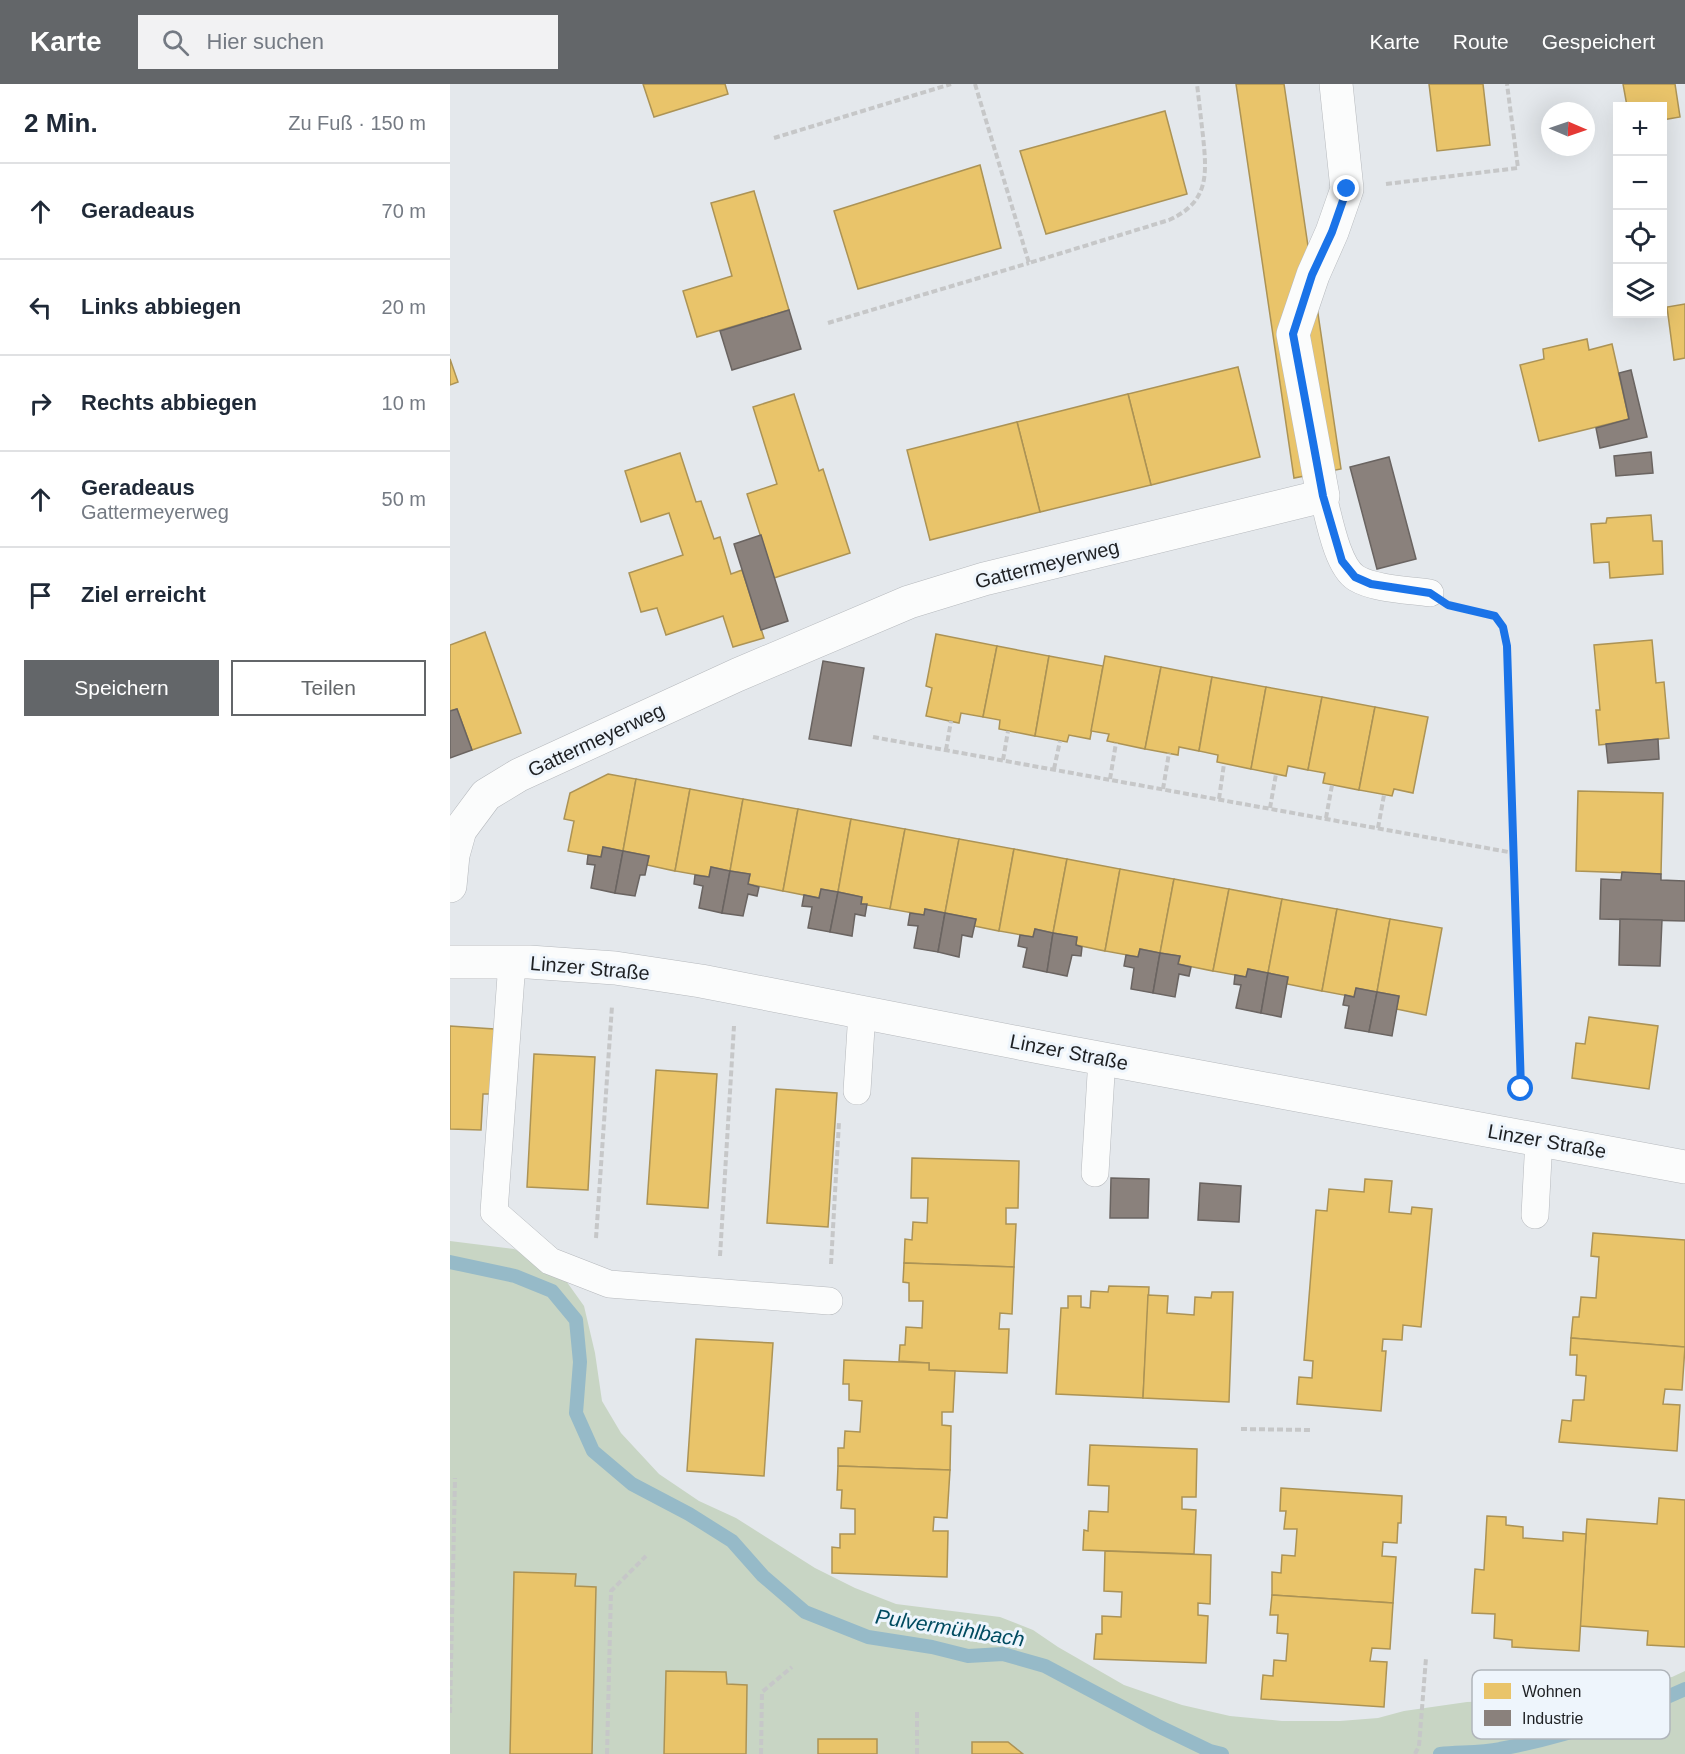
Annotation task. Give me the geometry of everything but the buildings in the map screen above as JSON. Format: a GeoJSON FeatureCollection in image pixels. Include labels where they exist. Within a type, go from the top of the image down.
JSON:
{"type":"FeatureCollection","features":[{"type":"Feature","properties":{"kind":"street"},"geometry":{"type":"LineString","coordinates":[[1323,496],[1293,334],[1312,275],[1332,232],[1347,189],[1336,84]]}},
{"type":"Feature","properties":{"kind":"street","name":"Gattermeyerweg"},"geometry":{"type":"LineString","coordinates":[[450,886],[453,855],[460,830],[486,795],[519,775],[737,675],[909,603],[984,579],[1323,496]]}},
{"type":"Feature","properties":{"kind":"street","name":"Linzer Straße"},"geometry":{"type":"LineString","coordinates":[[450,962],[513,962],[626,969],[701,981],[1685,1167]]}},
{"type":"Feature","properties":{"kind":"lane"},"geometry":{"type":"LineString","coordinates":[[1323,496],[1342,561],[1355,577],[1371,584],[1430,593]]}},
{"type":"Feature","properties":{"kind":"lane"},"geometry":{"type":"LineString","coordinates":[[513,962],[494,1212],[550,1261],[609,1284],[829,1300]]}},
{"type":"Feature","properties":{"kind":"lane"},"geometry":{"type":"LineString","coordinates":[[857,1091],[862,1012]]}},
{"type":"Feature","properties":{"kind":"lane"},"geometry":{"type":"LineString","coordinates":[[1095,1173],[1102,1058]]}},
{"type":"Feature","properties":{"kind":"lane"},"geometry":{"type":"LineString","coordinates":[[1535,1215],[1539,1139]]}},
{"type":"Feature","properties":{"kind":"path"},"geometry":{"type":"LineString","coordinates":[[774,138],[951,84]]}},
{"type":"Feature","properties":{"kind":"path"},"geometry":{"type":"LineString","coordinates":[[975,84],[1029,263]]}},
{"type":"Feature","properties":{"kind":"path"},"geometry":{"type":"LineString","coordinates":[[828,323],[1170,220],[1185,213],[1197,199],[1205,182],[1206,162],[1197,84]]}},
{"type":"Feature","properties":{"kind":"path"},"geometry":{"type":"LineString","coordinates":[[1347,189],[1518,168],[1507,84]]}},
{"type":"Feature","properties":{"kind":"path"},"geometry":{"type":"LineString","coordinates":[[1430,593],[1448,605],[1495,616],[1503,627],[1507,646],[1523,1104]]}},
{"type":"Feature","properties":{"kind":"path"},"geometry":{"type":"LineString","coordinates":[[946,750],[951,721]]}},
{"type":"Feature","properties":{"kind":"path"},"geometry":{"type":"LineString","coordinates":[[1003,760],[1008,731]]}},
{"type":"Feature","properties":{"kind":"path"},"geometry":{"type":"LineString","coordinates":[[873,736],[1514,853]]}},
{"type":"Feature","properties":{"kind":"path"},"geometry":{"type":"LineString","coordinates":[[1054,770],[1060,741]]}},
{"type":"Feature","properties":{"kind":"path"},"geometry":{"type":"LineString","coordinates":[[1110,780],[1116,743]]}},
{"type":"Feature","properties":{"kind":"path"},"geometry":{"type":"LineString","coordinates":[[1163,789],[1169,753]]}},
{"type":"Feature","properties":{"kind":"path"},"geometry":{"type":"LineString","coordinates":[[1219,799],[1224,764]]}},
{"type":"Feature","properties":{"kind":"path"},"geometry":{"type":"LineString","coordinates":[[1270,808],[1276,774]]}},
{"type":"Feature","properties":{"kind":"path"},"geometry":{"type":"LineString","coordinates":[[1326,818],[1332,785]]}},
{"type":"Feature","properties":{"kind":"path"},"geometry":{"type":"LineString","coordinates":[[1378,828],[1384,795]]}},
{"type":"Feature","properties":{"kind":"path"},"geometry":{"type":"LineString","coordinates":[[594,1278],[612,1002]]}},
{"type":"Feature","properties":{"kind":"path"},"geometry":{"type":"LineString","coordinates":[[718,1292],[734,1021]]}},
{"type":"Feature","properties":{"kind":"path"},"geometry":{"type":"LineString","coordinates":[[829,1300],[840,1113]]}},
{"type":"Feature","properties":{"kind":"path"},"geometry":{"type":"LineString","coordinates":[[1241,1429],[1310,1430]]}},
{"type":"Feature","properties":{"kind":"path"},"geometry":{"type":"LineString","coordinates":[[450,1713],[455,1478]]}},
{"type":"Feature","properties":{"kind":"path"},"geometry":{"type":"LineString","coordinates":[[607,1754],[611,1591],[646,1556]]}},
{"type":"Feature","properties":{"kind":"path"},"geometry":{"type":"LineString","coordinates":[[1415,1754],[1419,1746],[1426,1658]]}},
{"type":"Feature","properties":{"kind":"path"},"geometry":{"type":"LineString","coordinates":[[761,1754],[762,1692],[792,1666]]}},
{"type":"Feature","properties":{"kind":"path"},"geometry":{"type":"LineString","coordinates":[[917,1711],[917,1754]]}},
{"type":"Feature","properties":{"kind":"green space"},"geometry":{"type":"Polygon","coordinates":[[[450,1241],[514,1249],[559,1271],[584,1306],[595,1353],[602,1401],[621,1433],[659,1474],[699,1501],[736,1518],[815,1568],[855,1588],[896,1604],[1000,1617],[1033,1630],[1124,1685],[1182,1705],[1230,1716],[1282,1721],[1340,1721],[1378,1718],[1404,1711],[1472,1702],[1472,1739],[1670,1739],[1670,1677],[1685,1671],[1685,1754],[450,1754],[450,1241]]]}},
{"type":"Feature","properties":{"kind":"waterway","name":"Pulvermühlbach"},"geometry":{"type":"LineString","coordinates":[[450,1262],[515,1276],[552,1291],[576,1320],[580,1362],[576,1413],[593,1451],[632,1484],[689,1514],[732,1541],[763,1576],[805,1612],[868,1637],[932,1647],[968,1656],[1003,1654],[1045,1666],[1156,1725],[1210,1751],[1222,1754]]}},
{"type":"Feature","properties":{"kind":"waterway","name":"Pulvermühlbach"},"geometry":{"type":"LineString","coordinates":[[1670,1695],[1685,1689]]}},
{"type":"Feature","properties":{"kind":"waterway","name":"Pulvermühlbach"},"geometry":{"type":"LineString","coordinates":[[1440,1754],[1493,1750],[1544,1739]]}},
{"type":"Feature","properties":{"kind":"route"},"geometry":{"type":"LineString","coordinates":[[1347,189],[1332,232],[1312,275],[1293,334],[1323,496],[1342,561],[1355,577],[1371,584],[1430,593],[1448,605],[1495,616],[1503,627],[1507,646],[1521,1089]]}}]}
